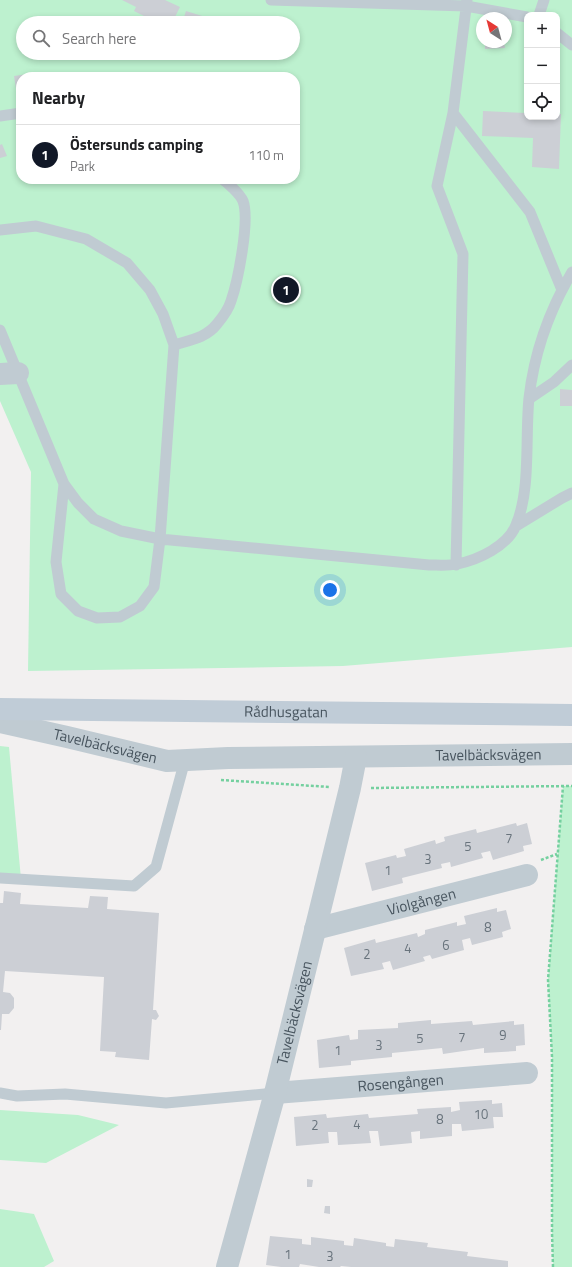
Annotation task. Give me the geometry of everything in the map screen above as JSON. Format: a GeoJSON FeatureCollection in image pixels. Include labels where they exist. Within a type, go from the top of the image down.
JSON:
{"type":"FeatureCollection","features":[{"type":"Feature","properties":{"kind":"main road","name":"Rådhusgatan"},"geometry":{"type":"LineString","coordinates":[[0,709],[572,714]]}},
{"type":"Feature","properties":{"kind":"street","name":"Tavelbäcksvägen"},"geometry":{"type":"LineString","coordinates":[[0,722],[167,760],[572,754]]}},
{"type":"Feature","properties":{"kind":"street","name":"Tavelbäcksvägen"},"geometry":{"type":"LineString","coordinates":[[227,1267],[275,1093],[350,788],[356,757]]}},
{"type":"Feature","properties":{"kind":"street","name":"Violgången"},"geometry":{"type":"LineString","coordinates":[[315,929],[527,875]]}},
{"type":"Feature","properties":{"kind":"street","name":"Rosengången"},"geometry":{"type":"LineString","coordinates":[[275,1093],[527,1074]]}},
{"type":"Feature","properties":{"kind":"lane"},"geometry":{"type":"LineString","coordinates":[[277,0],[467,3],[524,16]]}},
{"type":"Feature","properties":{"kind":"lane"},"geometry":{"type":"LineString","coordinates":[[540,12],[544,0]]}},
{"type":"Feature","properties":{"kind":"lane"},"geometry":{"type":"LineString","coordinates":[[456,565],[463,254],[437,186],[453,113],[467,3]]}},
{"type":"Feature","properties":{"kind":"lane"},"geometry":{"type":"LineString","coordinates":[[560,35],[572,45]]}},
{"type":"Feature","properties":{"kind":"lane"},"geometry":{"type":"LineString","coordinates":[[453,113],[530,212],[562,290]]}},
{"type":"Feature","properties":{"kind":"lane"},"geometry":{"type":"LineString","coordinates":[[0,116],[16,114]]}},
{"type":"Feature","properties":{"kind":"lane"},"geometry":{"type":"LineString","coordinates":[[174,345],[205,336],[217,325],[231,302],[241,258],[245,220],[243,201],[229,184]]}},
{"type":"Feature","properties":{"kind":"lane"},"geometry":{"type":"LineString","coordinates":[[0,230],[36,226],[72,235],[86,239],[127,263],[150,290],[163,314],[174,345],[160,539],[154,587],[140,606],[120,618],[97,618],[78,611],[61,594],[56,562],[64,484]]}},
{"type":"Feature","properties":{"kind":"lane"},"geometry":{"type":"LineString","coordinates":[[0,330],[9,373],[64,484],[78,503],[94,519],[121,531],[160,539],[430,565],[456,565],[492,551],[506,540],[516,526],[522,506],[525,484],[529,399],[535,362],[547,323],[572,272]]}},
{"type":"Feature","properties":{"kind":"lane"},"geometry":{"type":"LineString","coordinates":[[529,399],[554,382],[572,364]]}},
{"type":"Feature","properties":{"kind":"lane"},"geometry":{"type":"LineString","coordinates":[[516,526],[562,498],[572,494]]}},
{"type":"Feature","properties":{"kind":"lane"},"geometry":{"type":"LineString","coordinates":[[0,878],[134,886],[156,867],[185,760]]}},
{"type":"Feature","properties":{"kind":"lane"},"geometry":{"type":"LineString","coordinates":[[0,1093],[17,1096],[65,1094],[166,1103],[275,1093]]}},
{"type":"Feature","properties":{"kind":"path"},"geometry":{"type":"LineString","coordinates":[[553,1267],[552,1057],[548,980],[563,786]]}},
{"type":"Feature","properties":{"kind":"green space"},"geometry":{"type":"Polygon","coordinates":[[[0,0],[572,0],[572,647],[343,666],[28,671],[31,472],[0,401],[0,0]]]}},
{"type":"Feature","properties":{"kind":"green space"},"geometry":{"type":"Polygon","coordinates":[[[0,746],[9,747],[21,879],[0,878],[0,746]]]}},
{"type":"Feature","properties":{"kind":"green space"},"geometry":{"type":"Polygon","coordinates":[[[563,786],[572,786],[572,1267],[553,1267],[552,1057],[548,980],[563,786]]]}},
{"type":"Feature","properties":{"kind":"green space"},"geometry":{"type":"Polygon","coordinates":[[[0,1110],[78,1115],[119,1125],[46,1163],[0,1160],[0,1110]]]}},
{"type":"Feature","properties":{"kind":"green space"},"geometry":{"type":"Polygon","coordinates":[[[0,1209],[34,1214],[54,1261],[44,1267],[0,1267],[0,1209]]]}},
{"type":"Feature","properties":{"kind":"building"},"geometry":{"type":"Polygon","coordinates":[[[122,0],[165,0],[180,7],[176,16],[144,16],[134,11],[136,7],[122,0]]]}},
{"type":"Feature","properties":{"kind":"building"},"geometry":{"type":"Polygon","coordinates":[[[186,11],[202,16],[184,16],[186,11]]]}},
{"type":"Feature","properties":{"kind":"building"},"geometry":{"type":"Polygon","coordinates":[[[14,76],[16,76],[16,89],[14,76]]]}},
{"type":"Feature","properties":{"kind":"building"},"geometry":{"type":"Polygon","coordinates":[[[483,111],[524,113],[524,120],[560,120],[561,114],[559,169],[532,167],[533,138],[482,136],[483,111]]]}},
{"type":"Feature","properties":{"kind":"building"},"geometry":{"type":"Polygon","coordinates":[[[2,144],[7,156],[0,158],[0,145],[2,144]]]}},
{"type":"Feature","properties":{"kind":"building"},"geometry":{"type":"Polygon","coordinates":[[[560,389],[572,390],[572,406],[560,406],[560,389]]]}},
{"type":"Feature","properties":{"kind":"building"},"geometry":{"type":"Polygon","coordinates":[[[516,823],[517,826],[527,823],[532,844],[523,846],[524,851],[493,860],[490,851],[481,853],[483,858],[451,867],[450,862],[441,864],[442,868],[402,878],[403,883],[372,891],[365,863],[396,855],[397,858],[406,856],[404,849],[435,840],[436,844],[445,841],[444,837],[476,829],[477,833],[516,823]]]}},
{"type":"Feature","properties":{"kind":"building"},"geometry":{"type":"Polygon","coordinates":[[[4,891],[21,893],[20,904],[88,908],[90,896],[108,897],[107,909],[159,913],[153,1010],[156,1010],[159,1016],[156,1020],[152,1019],[149,1060],[115,1057],[116,1052],[100,1051],[104,977],[5,971],[3,992],[10,993],[14,998],[14,1008],[9,1014],[2,1014],[0,1030],[0,903],[3,903],[4,891]]]}},
{"type":"Feature","properties":{"kind":"building"},"geometry":{"type":"Polygon","coordinates":[[[497,908],[497,912],[506,910],[511,929],[502,932],[503,937],[472,945],[470,938],[462,940],[464,950],[432,959],[430,955],[423,957],[425,961],[393,970],[390,961],[382,963],[384,969],[351,976],[344,948],[375,939],[376,943],[417,933],[418,937],[425,934],[425,930],[457,922],[457,926],[466,924],[464,916],[497,908]]]}},
{"type":"Feature","properties":{"kind":"building"},"geometry":{"type":"Polygon","coordinates":[[[431,1020],[431,1024],[472,1021],[473,1025],[514,1021],[514,1025],[524,1024],[525,1045],[516,1046],[516,1051],[484,1053],[484,1048],[443,1054],[442,1048],[392,1053],[392,1057],[351,1061],[351,1065],[319,1068],[317,1040],[349,1035],[350,1040],[358,1039],[358,1030],[398,1028],[398,1023],[431,1020]]]}},
{"type":"Feature","properties":{"kind":"building"},"geometry":{"type":"Polygon","coordinates":[[[492,1100],[492,1104],[502,1103],[503,1117],[493,1117],[494,1128],[462,1131],[461,1124],[452,1124],[452,1136],[420,1139],[420,1131],[411,1132],[412,1143],[380,1146],[378,1131],[369,1131],[371,1143],[338,1145],[337,1132],[328,1132],[329,1143],[296,1146],[294,1117],[326,1114],[327,1118],[368,1114],[369,1118],[418,1114],[417,1109],[451,1107],[451,1112],[460,1110],[459,1102],[492,1100]]]}},
{"type":"Feature","properties":{"kind":"building"},"geometry":{"type":"Polygon","coordinates":[[[307,1179],[313,1180],[312,1187],[307,1187],[307,1179]]]}},
{"type":"Feature","properties":{"kind":"building"},"geometry":{"type":"Polygon","coordinates":[[[325,1206],[330,1206],[330,1214],[324,1213],[325,1206]]]}},
{"type":"Feature","properties":{"kind":"building"},"geometry":{"type":"Polygon","coordinates":[[[270,1236],[302,1239],[302,1244],[311,1245],[311,1237],[344,1241],[344,1245],[353,1246],[354,1238],[386,1243],[386,1246],[394,1247],[395,1239],[428,1243],[427,1247],[468,1252],[467,1256],[508,1261],[508,1267],[319,1267],[300,1264],[299,1267],[281,1267],[266,1265],[270,1236]]]}},
{"type":"Feature","properties":{"kind":"place","name":"Östersunds camping"},"geometry":{"type":"Point","coordinates":[286,290]}}]}
